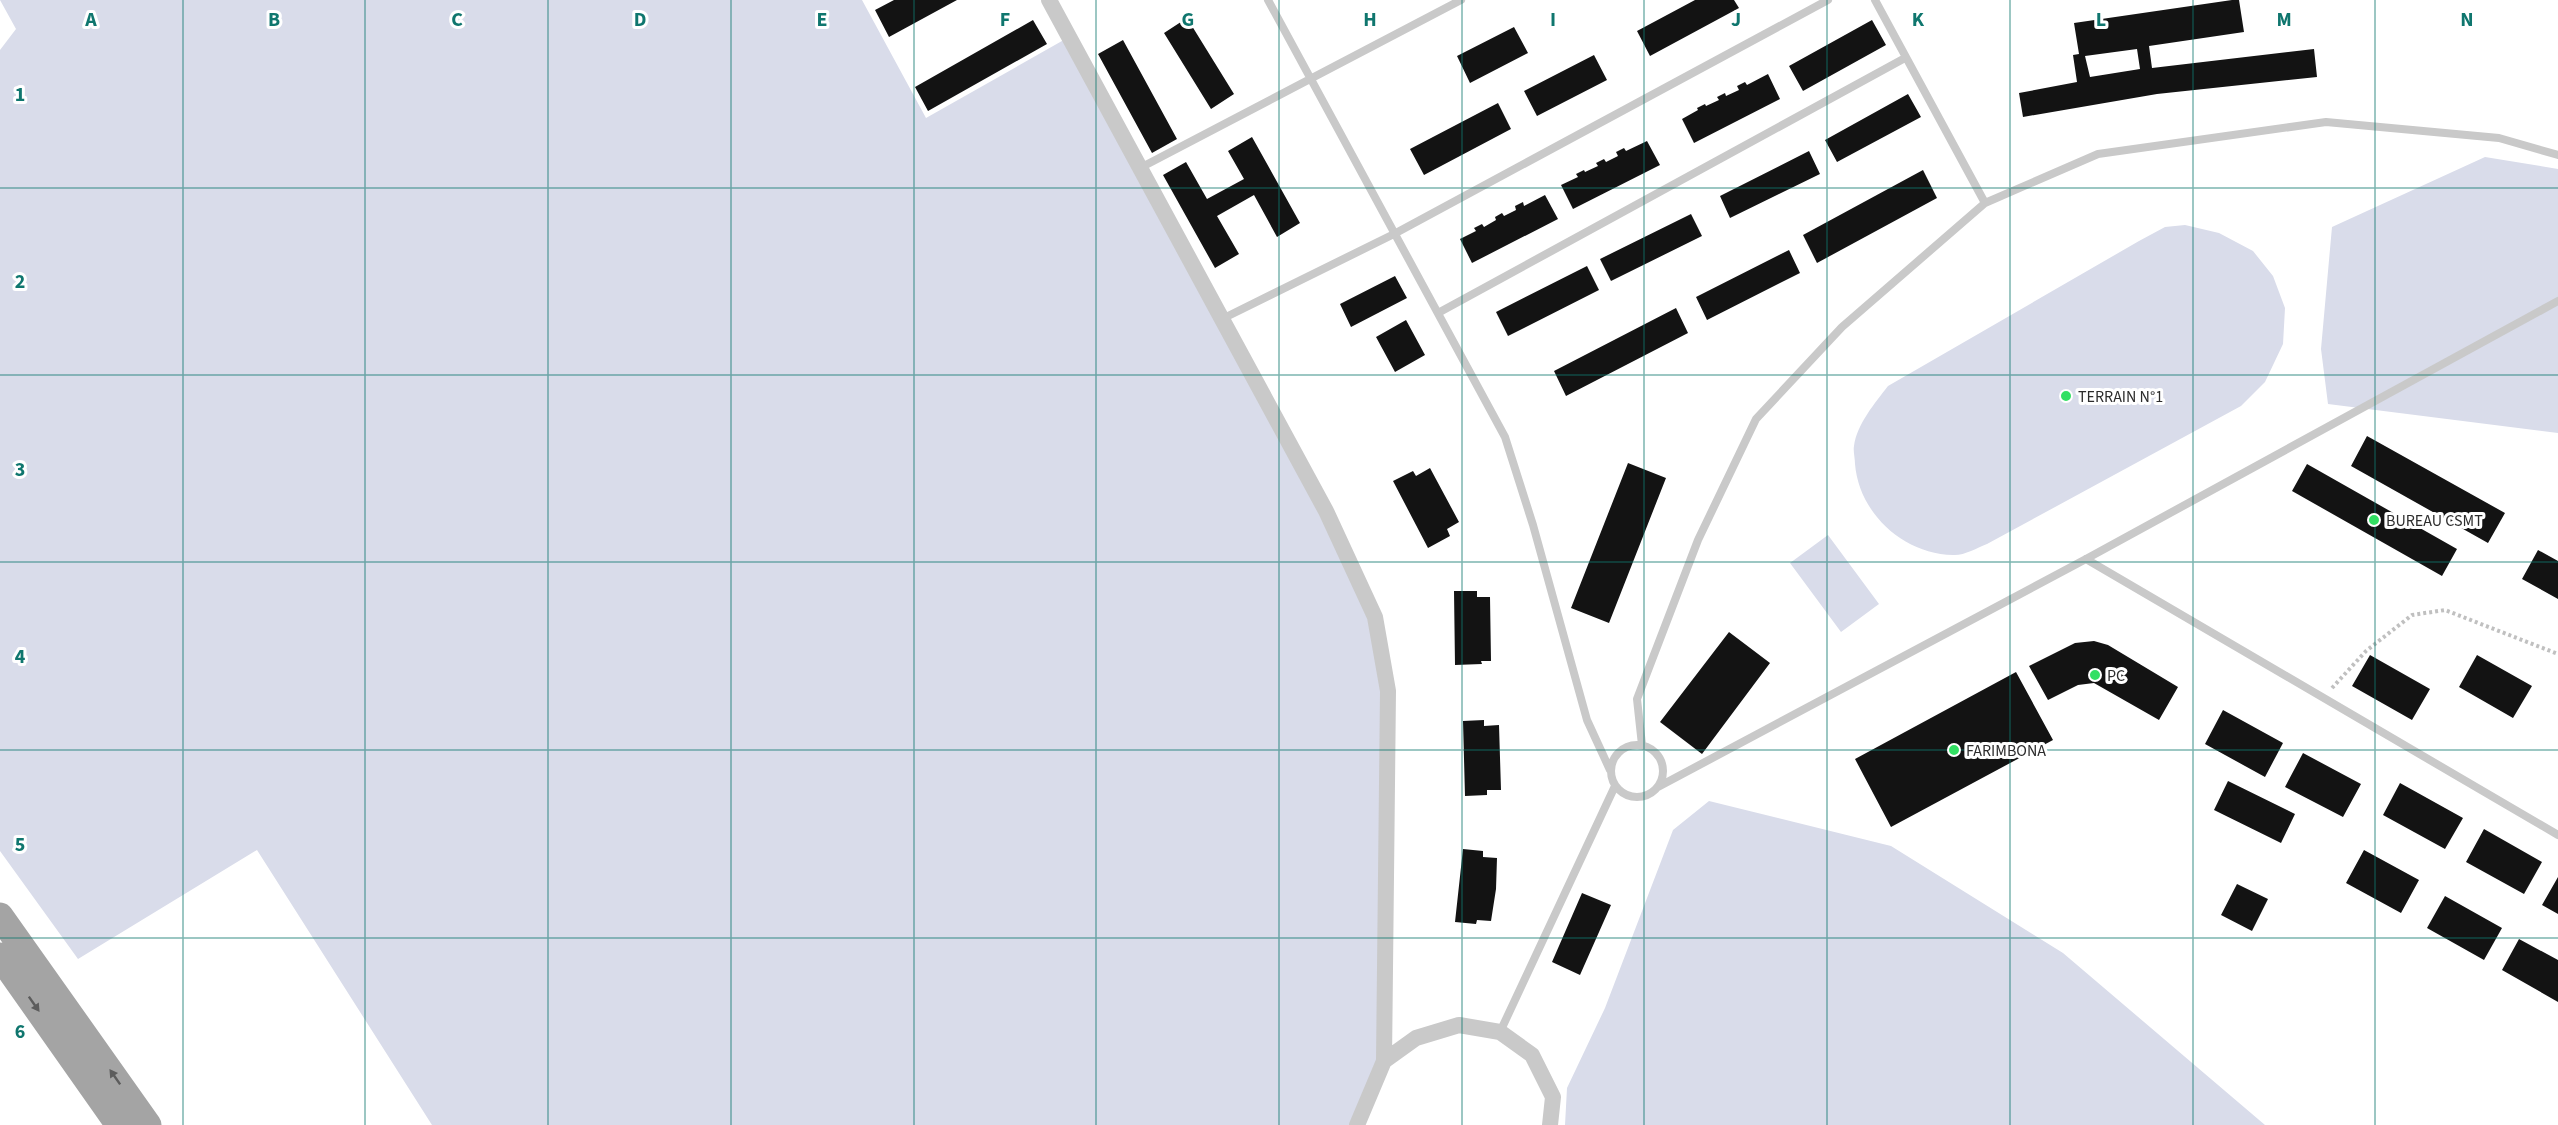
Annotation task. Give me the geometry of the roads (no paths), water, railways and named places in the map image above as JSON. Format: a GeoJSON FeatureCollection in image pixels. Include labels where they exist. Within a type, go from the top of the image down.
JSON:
{"type":"FeatureCollection","features":[{"type":"Feature","properties":{"kind":"main road"},"geometry":{"type":"LineString","coordinates":[[0,916],[148,1125]]}},
{"type":"Feature","properties":{"kind":"main road"},"geometry":{"type":"LineString","coordinates":[[0,956],[119,1125]]}},
{"type":"Feature","properties":{"kind":"street"},"geometry":{"type":"LineString","coordinates":[[1049,0],[1326,511],[1375,617],[1388,691],[1384,1061],[1357,1125]]}},
{"type":"Feature","properties":{"kind":"street"},"geometry":{"type":"LineString","coordinates":[[1384,1061],[1416,1038],[1459,1025],[1500,1032],[1532,1055],[1553,1097],[1550,1125]]}},
{"type":"Feature","properties":{"kind":"lane"},"geometry":{"type":"LineString","coordinates":[[1268,0],[1505,437],[1533,525],[1587,720],[1615,786],[1628,796],[1636,798],[1645,797],[1658,787],[2086,559],[2558,302]]}},
{"type":"Feature","properties":{"kind":"lane"},"geometry":{"type":"LineString","coordinates":[[1140,168],[1461,0]]}},
{"type":"Feature","properties":{"kind":"lane"},"geometry":{"type":"LineString","coordinates":[[1222,319],[1394,234],[1828,0]]}},
{"type":"Feature","properties":{"kind":"lane"},"geometry":{"type":"LineString","coordinates":[[1875,0],[1985,203]]}},
{"type":"Feature","properties":{"kind":"lane"},"geometry":{"type":"LineString","coordinates":[[1438,313],[1905,58]]}},
{"type":"Feature","properties":{"kind":"lane"},"geometry":{"type":"LineString","coordinates":[[1641,745],[1637,699],[1698,540],[1756,419],[1842,327],[1985,203],[2098,154],[2326,122],[2499,138],[2558,154]]}},
{"type":"Feature","properties":{"kind":"lane"},"geometry":{"type":"LineString","coordinates":[[2086,559],[2558,835]]}},
{"type":"Feature","properties":{"kind":"lane"},"geometry":{"type":"LineString","coordinates":[[1610,770],[1612,761],[1624,748],[1641,745],[1650,748],[1662,761],[1664,771],[1658,787]]}},
{"type":"Feature","properties":{"kind":"lane"},"geometry":{"type":"LineString","coordinates":[[1500,1032],[1615,786]]}},
{"type":"Feature","properties":{"kind":"place","name":"TERRAIN N°1"},"geometry":{"type":"Point","coordinates":[2066,396]}},
{"type":"Feature","properties":{"kind":"place","name":"BUREAU CSMT"},"geometry":{"type":"Point","coordinates":[2374,520]}},
{"type":"Feature","properties":{"kind":"place","name":"PC"},"geometry":{"type":"Point","coordinates":[2095,675]}},
{"type":"Feature","properties":{"kind":"place","name":"FARIMBONA"},"geometry":{"type":"Point","coordinates":[1954,750]}}]}
